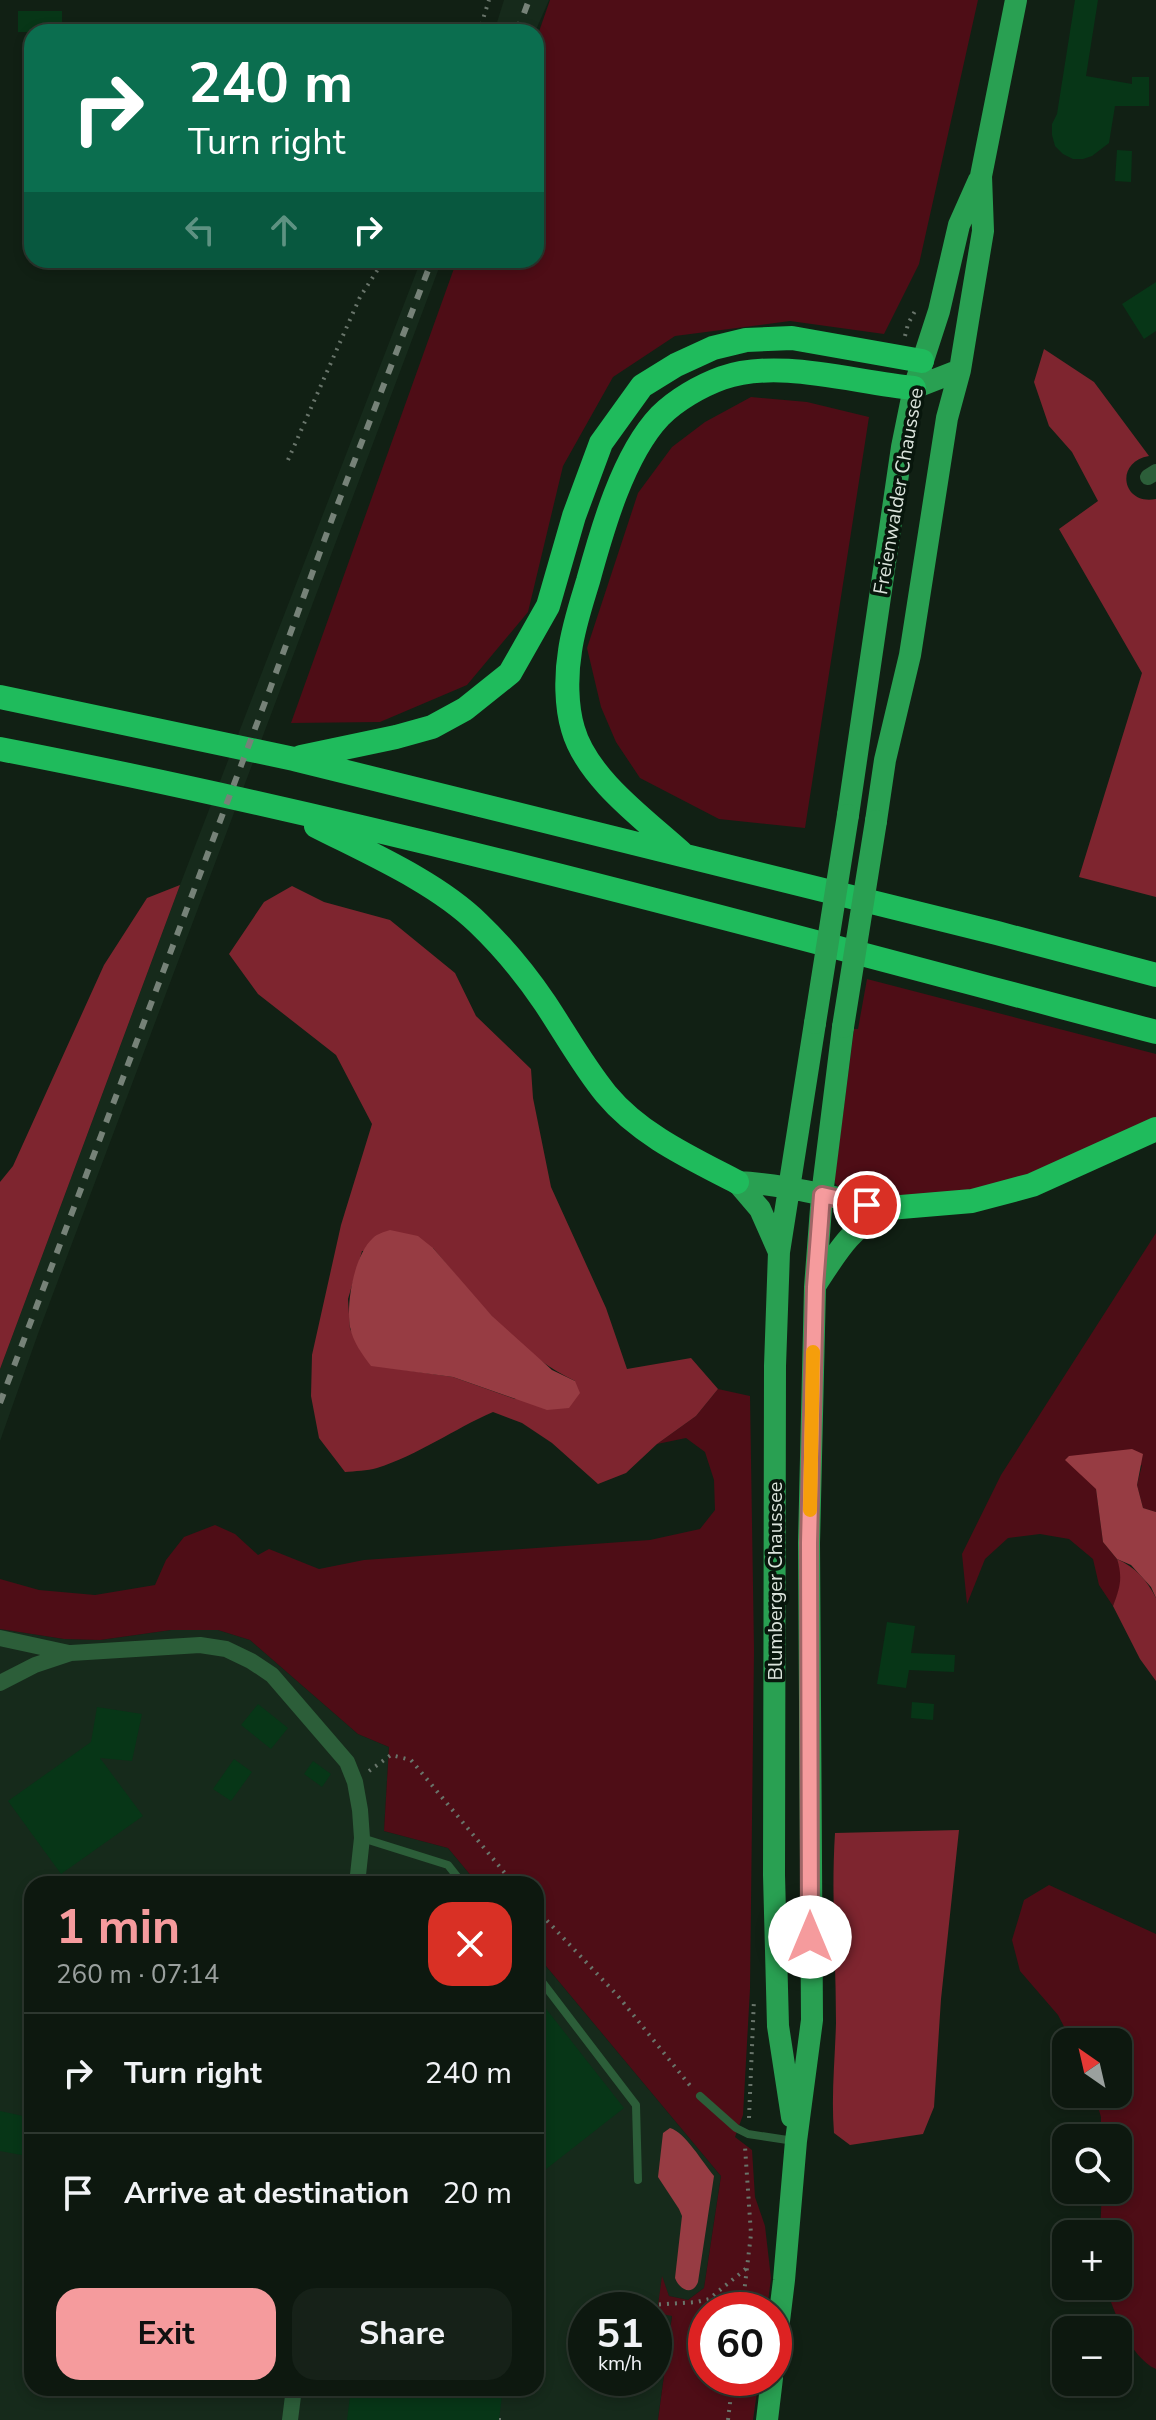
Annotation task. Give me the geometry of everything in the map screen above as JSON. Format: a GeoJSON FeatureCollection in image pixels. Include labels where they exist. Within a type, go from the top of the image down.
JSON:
{"type":"FeatureCollection","features":[{"type":"Feature","properties":{"kind":"highway"},"geometry":{"type":"LineString","coordinates":[[294,759],[432,727],[465,709],[510,673],[548,606],[574,516],[601,443],[642,386],[676,365],[713,348],[746,340],[792,338],[924,376]]}},
{"type":"Feature","properties":{"kind":"highway"},"geometry":{"type":"LineString","coordinates":[[685,856],[610,787],[586,759],[573,729],[568,700],[570,652],[580,608],[603,527],[628,466],[661,415],[696,390],[724,377],[787,371],[924,376]]}},
{"type":"Feature","properties":{"kind":"highway"},"geometry":{"type":"LineString","coordinates":[[0,697],[294,759],[1156,975]]}},
{"type":"Feature","properties":{"kind":"highway"},"geometry":{"type":"LineString","coordinates":[[0,749],[279,807],[581,881],[1156,1032]]}},
{"type":"Feature","properties":{"kind":"highway"},"geometry":{"type":"LineString","coordinates":[[279,807],[398,868],[476,921],[542,999],[608,1096],[669,1146],[737,1182]]}},
{"type":"Feature","properties":{"kind":"highway"},"geometry":{"type":"LineString","coordinates":[[889,1208],[972,1201],[1032,1185],[1156,1129]]}},
{"type":"Feature","properties":{"kind":"main road","name":"Freienwalder Chaussee"},"geometry":{"type":"LineString","coordinates":[[815,1023],[902,447],[924,376],[959,225],[981,176],[1016,0]]}},
{"type":"Feature","properties":{"kind":"main road","name":"Freienwalder Chaussee"},"geometry":{"type":"LineString","coordinates":[[843,1027],[885,760],[910,655],[951,400],[960,370],[983,231],[981,176]]}},
{"type":"Feature","properties":{"kind":"main road"},"geometry":{"type":"LineString","coordinates":[[924,376],[960,370]]}},
{"type":"Feature","properties":{"kind":"main road"},"geometry":{"type":"LineString","coordinates":[[924,376],[951,400]]}},
{"type":"Feature","properties":{"kind":"main road","name":"Blumberger Chaussee"},"geometry":{"type":"LineString","coordinates":[[796,2141],[778,2026],[774,1875],[775,1366],[779,1252],[815,1023]]}},
{"type":"Feature","properties":{"kind":"main road","name":"Blumberger Chaussee"},"geometry":{"type":"LineString","coordinates":[[783,2292],[796,2141],[812,2020],[809,1543],[815,1287],[822,1195],[843,1027]]}},
{"type":"Feature","properties":{"kind":"main road"},"geometry":{"type":"LineString","coordinates":[[737,1182],[789,1187],[889,1208]]}},
{"type":"Feature","properties":{"kind":"main road"},"geometry":{"type":"LineString","coordinates":[[737,1182],[760,1209],[779,1252]]}},
{"type":"Feature","properties":{"kind":"main road"},"geometry":{"type":"LineString","coordinates":[[815,1287],[854,1231],[889,1208]]}},
{"type":"Feature","properties":{"kind":"main road"},"geometry":{"type":"LineString","coordinates":[[767,2420],[770,2396]]}},
{"type":"Feature","properties":{"kind":"street"},"geometry":{"type":"LineString","coordinates":[[0,1638],[71,1653]]}},
{"type":"Feature","properties":{"kind":"street"},"geometry":{"type":"LineString","coordinates":[[0,1683],[35,1665],[71,1653],[200,1645],[226,1649],[251,1661],[272,1675],[347,1762],[355,1782],[360,1810],[362,1838],[358,1876]]}},
{"type":"Feature","properties":{"kind":"street"},"geometry":{"type":"LineString","coordinates":[[290,2420],[293,2396]]}},
{"type":"Feature","properties":{"kind":"lane"},"geometry":{"type":"LineString","coordinates":[[362,1838],[448,1865],[457,1876]]}},
{"type":"Feature","properties":{"kind":"lane"},"geometry":{"type":"LineString","coordinates":[[544,1984],[636,2105],[638,2180]]}},
{"type":"Feature","properties":{"kind":"lane"},"geometry":{"type":"LineString","coordinates":[[700,2096],[736,2128],[748,2134],[796,2141]]}},
{"type":"Feature","properties":{"kind":"path"},"geometry":{"type":"LineString","coordinates":[[482,24],[489,0]]}},
{"type":"Feature","properties":{"kind":"path"},"geometry":{"type":"LineString","coordinates":[[288,460],[360,297],[379,268]]}},
{"type":"Feature","properties":{"kind":"path"},"geometry":{"type":"LineString","coordinates":[[355,1782],[391,1755],[411,1760],[507,1876]]}},
{"type":"Feature","properties":{"kind":"path"},"geometry":{"type":"LineString","coordinates":[[544,1917],[618,1996],[683,2080],[700,2096]]}},
{"type":"Feature","properties":{"kind":"path"},"geometry":{"type":"LineString","coordinates":[[745,2292],[751,2234],[745,2149],[748,2134]]}},
{"type":"Feature","properties":{"kind":"path"},"geometry":{"type":"LineString","coordinates":[[672,2304],[709,2299],[748,2267]]}},
{"type":"Feature","properties":{"kind":"path"},"geometry":{"type":"LineString","coordinates":[[728,2420],[731,2396]]}},
{"type":"Feature","properties":{"kind":"shaded area"},"geometry":{"type":"Polygon","coordinates":[[[504,0],[549,0],[538,24],[496,24],[504,0]]]}},
{"type":"Feature","properties":{"kind":"shaded area"},"geometry":{"type":"Polygon","coordinates":[[[550,0],[978,0],[919,264],[884,334],[790,321],[675,336],[613,377],[563,466],[528,612],[467,685],[380,722],[291,723],[454,268],[544,268],[542,24],[550,0]]]}},
{"type":"Feature","properties":{"kind":"shaded area"},"geometry":{"type":"Polygon","coordinates":[[[418,268],[439,268],[0,1441],[0,1369],[180,885],[418,268]]]}},
{"type":"Feature","properties":{"kind":"shaded area"},"geometry":{"type":"Polygon","coordinates":[[[1044,349],[1094,382],[1149,456],[1131,466],[1127,482],[1136,496],[1156,499],[1156,897],[1079,877],[1142,673],[1059,529],[1098,501],[1072,452],[1049,426],[1034,382],[1044,349]]]}},
{"type":"Feature","properties":{"kind":"shaded area"},"geometry":{"type":"Polygon","coordinates":[[[751,397],[807,402],[869,417],[805,828],[719,819],[640,778],[616,742],[601,707],[587,648],[638,493],[672,447],[705,422],[751,397]]]}},
{"type":"Feature","properties":{"kind":"shaded area"},"geometry":{"type":"Polygon","coordinates":[[[180,885],[0,1369],[0,1182],[13,1166],[104,965],[147,898],[180,885]]]}},
{"type":"Feature","properties":{"kind":"shaded area"},"geometry":{"type":"Polygon","coordinates":[[[292,886],[324,902],[390,920],[455,973],[476,1016],[531,1069],[533,1098],[551,1187],[606,1308],[627,1369],[691,1358],[718,1389],[696,1416],[657,1444],[626,1473],[598,1484],[552,1443],[522,1423],[493,1412],[407,1456],[369,1470],[345,1472],[319,1438],[311,1396],[312,1355],[341,1225],[372,1124],[336,1055],[258,994],[229,954],[264,902],[292,886]],[[433,1248],[362,1251],[348,1299],[350,1329],[371,1365],[453,1377],[515,1399],[575,1381],[515,1339],[480,1304],[433,1248]]]}},
{"type":"Feature","properties":{"kind":"shaded area"},"geometry":{"type":"Polygon","coordinates":[[[867,979],[1156,1054],[1156,1120],[996,1188],[928,1198],[873,1196],[839,1188],[835,1176],[854,1029],[858,1029],[867,979]]]}},
{"type":"Feature","properties":{"kind":"shaded area"},"geometry":{"type":"Polygon","coordinates":[[[390,1230],[418,1236],[433,1248],[492,1316],[552,1370],[575,1381],[580,1393],[569,1408],[547,1410],[453,1377],[371,1366],[351,1332],[351,1293],[356,1267],[366,1246],[376,1235],[390,1230]]]}},
{"type":"Feature","properties":{"kind":"shaded area"},"geometry":{"type":"Polygon","coordinates":[[[1156,1233],[1156,1512],[1143,1508],[1137,1485],[1142,1465],[1096,1489],[1103,1542],[1117,1559],[1122,1575],[1113,1606],[1099,1585],[1093,1559],[1069,1539],[1040,1534],[1008,1538],[985,1559],[967,1604],[962,1554],[1001,1475],[1156,1233]]]}},
{"type":"Feature","properties":{"kind":"shaded area"},"geometry":{"type":"Polygon","coordinates":[[[718,1389],[750,1396],[754,1650],[750,1989],[743,2115],[735,2137],[752,2150],[755,2197],[765,2226],[771,2278],[769,2292],[699,2292],[704,2288],[721,2176],[544,1964],[544,1876],[471,1876],[448,1848],[384,1831],[389,1747],[358,1734],[250,1640],[218,1630],[171,1630],[100,1640],[64,1639],[0,1629],[0,1579],[39,1590],[95,1595],[155,1585],[166,1560],[184,1537],[215,1525],[235,1534],[258,1555],[269,1549],[319,1569],[364,1560],[650,1540],[700,1529],[715,1510],[714,1480],[705,1452],[686,1438],[657,1444],[696,1416],[718,1389]]]}},
{"type":"Feature","properties":{"kind":"shaded area"},"geometry":{"type":"Polygon","coordinates":[[[1132,1449],[1143,1454],[1137,1485],[1143,1508],[1156,1512],[1156,1598],[1151,1587],[1131,1565],[1117,1559],[1103,1542],[1096,1489],[1065,1460],[1069,1456],[1132,1449]]]}},
{"type":"Feature","properties":{"kind":"shaded area"},"geometry":{"type":"Polygon","coordinates":[[[1117,1559],[1140,1575],[1156,1598],[1156,1681],[1140,1659],[1113,1606],[1120,1583],[1117,1559]]]}},
{"type":"Feature","properties":{"kind":"shaded area"},"geometry":{"type":"Polygon","coordinates":[[[0,1629],[64,1639],[100,1640],[171,1630],[218,1630],[250,1640],[358,1734],[389,1747],[384,1831],[448,1848],[471,1876],[24,1876],[24,2396],[544,2396],[544,1964],[721,2176],[704,2288],[699,2292],[688,2292],[688,2300],[672,2297],[662,2278],[666,2292],[568,2292],[568,2396],[661,2396],[658,2420],[0,2420],[0,1629]]]}},
{"type":"Feature","properties":{"kind":"shaded area"},"geometry":{"type":"Polygon","coordinates":[[[959,1830],[941,1999],[934,2107],[923,2134],[850,2145],[834,2133],[833,2119],[835,1833],[959,1830]]]}},
{"type":"Feature","properties":{"kind":"shaded area"},"geometry":{"type":"Polygon","coordinates":[[[1049,1885],[1156,1934],[1156,2369],[1146,2363],[1132,2346],[1132,2316],[1116,2316],[1110,2300],[1132,2300],[1132,2220],[1101,2220],[1101,2204],[1132,2204],[1132,2124],[1101,2124],[1098,2108],[1132,2108],[1132,2028],[1065,2028],[1058,2015],[1020,1971],[1012,1940],[1024,1900],[1049,1885]]]}},
{"type":"Feature","properties":{"kind":"shaded area"},"geometry":{"type":"Polygon","coordinates":[[[670,2128],[688,2142],[714,2176],[698,2282],[689,2290],[682,2288],[675,2278],[682,2216],[658,2177],[663,2133],[670,2128]]]}},
{"type":"Feature","properties":{"kind":"shaded area"},"geometry":{"type":"Polygon","coordinates":[[[662,2276],[668,2292],[660,2292],[662,2276]]]}},
{"type":"Feature","properties":{"kind":"shaded area"},"geometry":{"type":"Polygon","coordinates":[[[672,2297],[688,2300],[688,2396],[756,2396],[753,2420],[658,2420],[661,2396],[672,2396],[672,2297]]]}},
{"type":"Feature","properties":{"kind":"building"},"geometry":{"type":"Polygon","coordinates":[[[1075,0],[1098,0],[1086,76],[1132,84],[1132,77],[1149,77],[1149,106],[1115,106],[1109,143],[1083,159],[1073,159],[1063,154],[1055,146],[1052,135],[1075,0]]]}},
{"type":"Feature","properties":{"kind":"building"},"geometry":{"type":"Polygon","coordinates":[[[18,11],[62,11],[62,24],[24,24],[24,32],[18,32],[18,11]]]}},
{"type":"Feature","properties":{"kind":"building"},"geometry":{"type":"Polygon","coordinates":[[[1117,150],[1132,151],[1131,182],[1115,181],[1117,150]]]}},
{"type":"Feature","properties":{"kind":"building"},"geometry":{"type":"Polygon","coordinates":[[[1156,282],[1156,331],[1144,339],[1122,304],[1156,282]]]}},
{"type":"Feature","properties":{"kind":"building"},"geometry":{"type":"Polygon","coordinates":[[[887,1622],[915,1626],[911,1653],[955,1655],[954,1672],[909,1670],[906,1688],[877,1684],[887,1622]]]}},
{"type":"Feature","properties":{"kind":"building"},"geometry":{"type":"Polygon","coordinates":[[[912,1702],[934,1704],[933,1720],[911,1718],[912,1702]]]}},
{"type":"Feature","properties":{"kind":"building"},"geometry":{"type":"Polygon","coordinates":[[[258,1704],[288,1728],[271,1749],[241,1725],[258,1704]]]}},
{"type":"Feature","properties":{"kind":"building"},"geometry":{"type":"Polygon","coordinates":[[[97,1707],[142,1714],[132,1761],[100,1758],[143,1816],[61,1874],[8,1801],[91,1742],[97,1707]]]}},
{"type":"Feature","properties":{"kind":"building"},"geometry":{"type":"Polygon","coordinates":[[[234,1759],[252,1772],[231,1801],[213,1789],[234,1759]]]}},
{"type":"Feature","properties":{"kind":"building"},"geometry":{"type":"Polygon","coordinates":[[[313,1761],[331,1774],[322,1787],[304,1774],[313,1761]]]}},
{"type":"Feature","properties":{"kind":"building"},"geometry":{"type":"Polygon","coordinates":[[[544,2006],[624,2108],[544,2171],[544,2006]]]}},
{"type":"Feature","properties":{"kind":"building"},"geometry":{"type":"Polygon","coordinates":[[[0,2111],[24,2116],[24,2156],[0,2151],[0,2111]]]}},
{"type":"Feature","properties":{"kind":"building"},"geometry":{"type":"Polygon","coordinates":[[[350,2396],[502,2396],[499,2420],[347,2420],[350,2396]]]}},
{"type":"Feature","properties":{"kind":"railway"},"geometry":{"type":"LineString","coordinates":[[520,24],[529,0]]}},
{"type":"Feature","properties":{"kind":"railway"},"geometry":{"type":"LineString","coordinates":[[0,1403],[429,268]]}},
{"type":"Feature","properties":{"kind":"slow traffic"},"geometry":{"type":"LineString","coordinates":[[810,1510],[813,1352]]}},
{"type":"Feature","properties":{"kind":"route"},"geometry":{"type":"LineString","coordinates":[[810,1937],[809,1543],[815,1287],[822,1195],[867,1205]]}}]}
